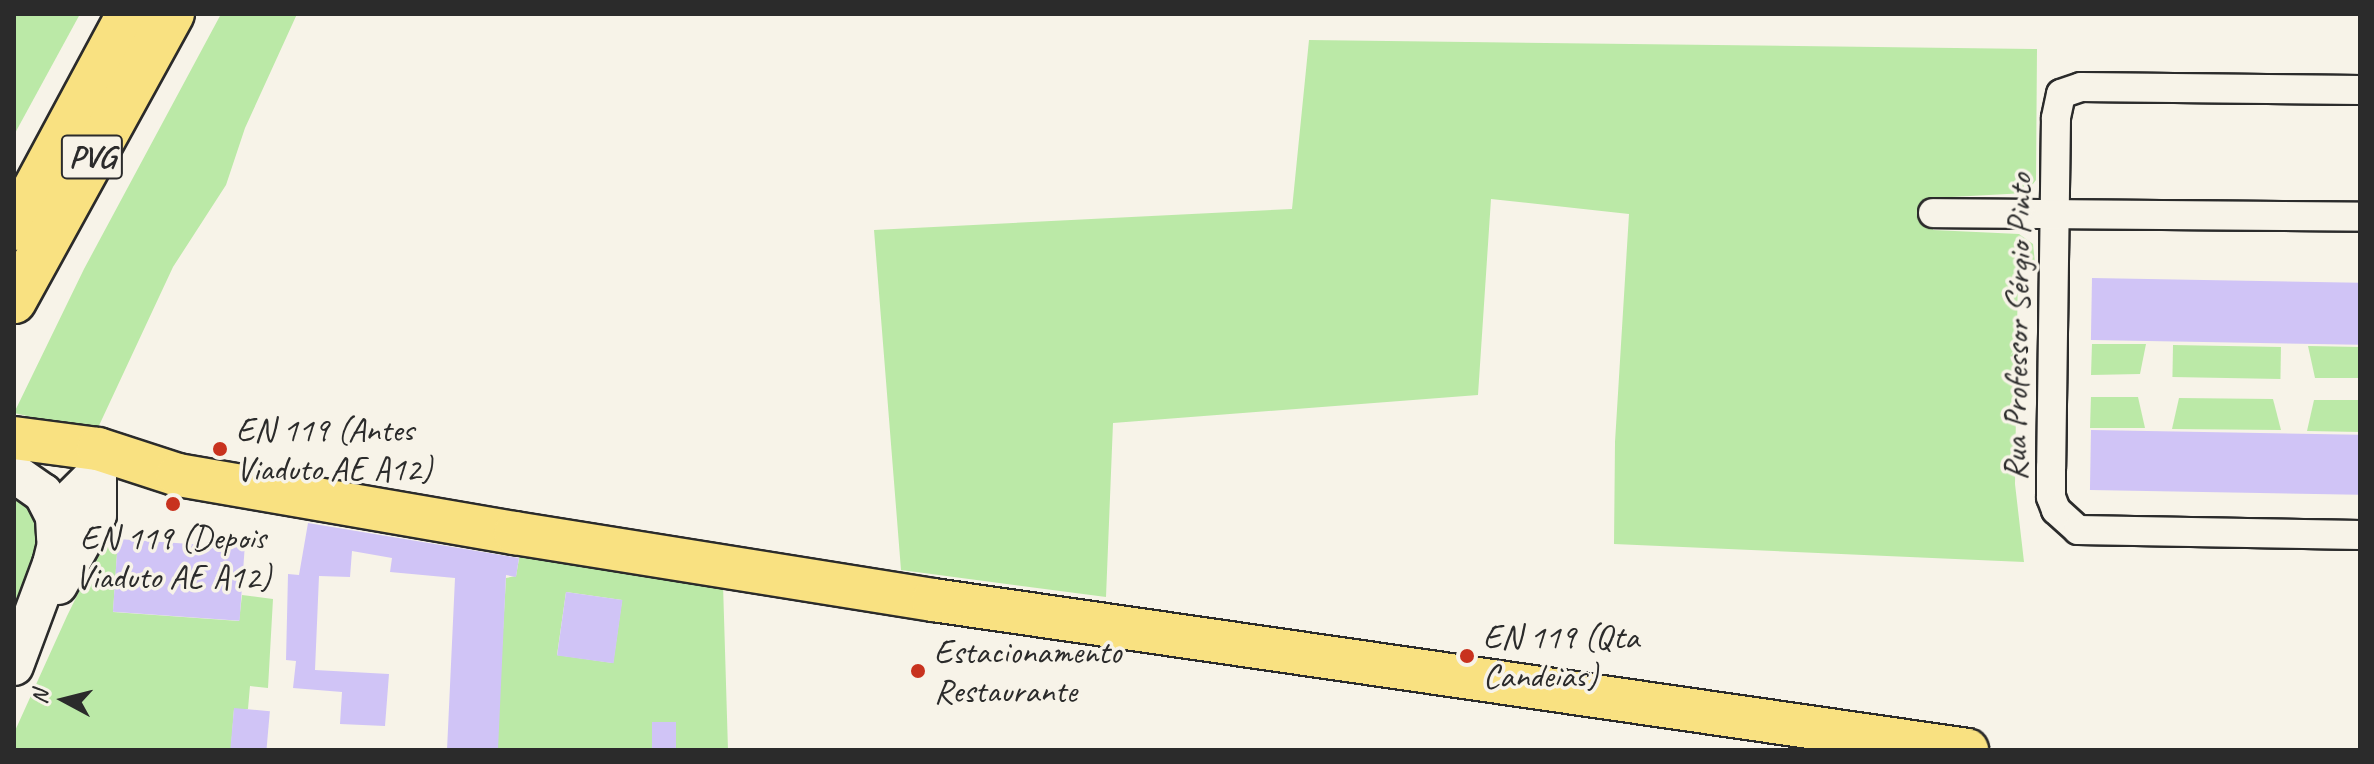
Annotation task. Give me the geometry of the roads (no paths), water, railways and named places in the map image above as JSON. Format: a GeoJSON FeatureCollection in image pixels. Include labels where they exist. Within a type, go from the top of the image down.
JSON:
{"type":"FeatureCollection","features":[{"type":"Feature","properties":{"kind":"highway","name":"PVG"},"geometry":{"type":"LineString","coordinates":[[14,228],[129,14]]}},
{"type":"Feature","properties":{"kind":"highway","name":"PVG"},"geometry":{"type":"LineString","coordinates":[[14,301],[172,14]]}},
{"type":"Feature","properties":{"kind":"main road"},"geometry":{"type":"LineString","coordinates":[[14,438],[96,463],[933,600],[1967,750]]}},
{"type":"Feature","properties":{"kind":"main road"},"geometry":{"type":"LineString","coordinates":[[14,466],[96,463]]}},
{"type":"Feature","properties":{"kind":"main road"},"geometry":{"type":"LineString","coordinates":[[20,653],[67,503],[96,463]]}},
{"type":"Feature","properties":{"kind":"main road"},"geometry":{"type":"LineString","coordinates":[[20,653],[97,515],[96,463]]}},
{"type":"Feature","properties":{"kind":"main road"},"geometry":{"type":"LineString","coordinates":[[14,473],[43,493],[57,531],[55,549]]}},
{"type":"Feature","properties":{"kind":"street","name":"Rua Professor Sérgio Pinto"},"geometry":{"type":"LineString","coordinates":[[2360,90],[2081,87],[2061,94],[2057,105],[2051,497],[2062,518],[2078,530],[2360,535]]}},
{"type":"Feature","properties":{"kind":"street"},"geometry":{"type":"LineString","coordinates":[[1933,213],[2360,217]]}},
{"type":"Feature","properties":{"kind":"place","name":"EN 119 (Antes Viaduto AE A12)"},"geometry":{"type":"Point","coordinates":[220,449]}},
{"type":"Feature","properties":{"kind":"place","name":"EN 119 (Depois Viaduto AE A12)"},"geometry":{"type":"Point","coordinates":[173,504]}},
{"type":"Feature","properties":{"kind":"place","name":"EN 119 (Qta Candeias)"},"geometry":{"type":"Point","coordinates":[1467,656]}},
{"type":"Feature","properties":{"kind":"place","name":"Estacionamento Restaurante"},"geometry":{"type":"Point","coordinates":[918,671]}}]}
